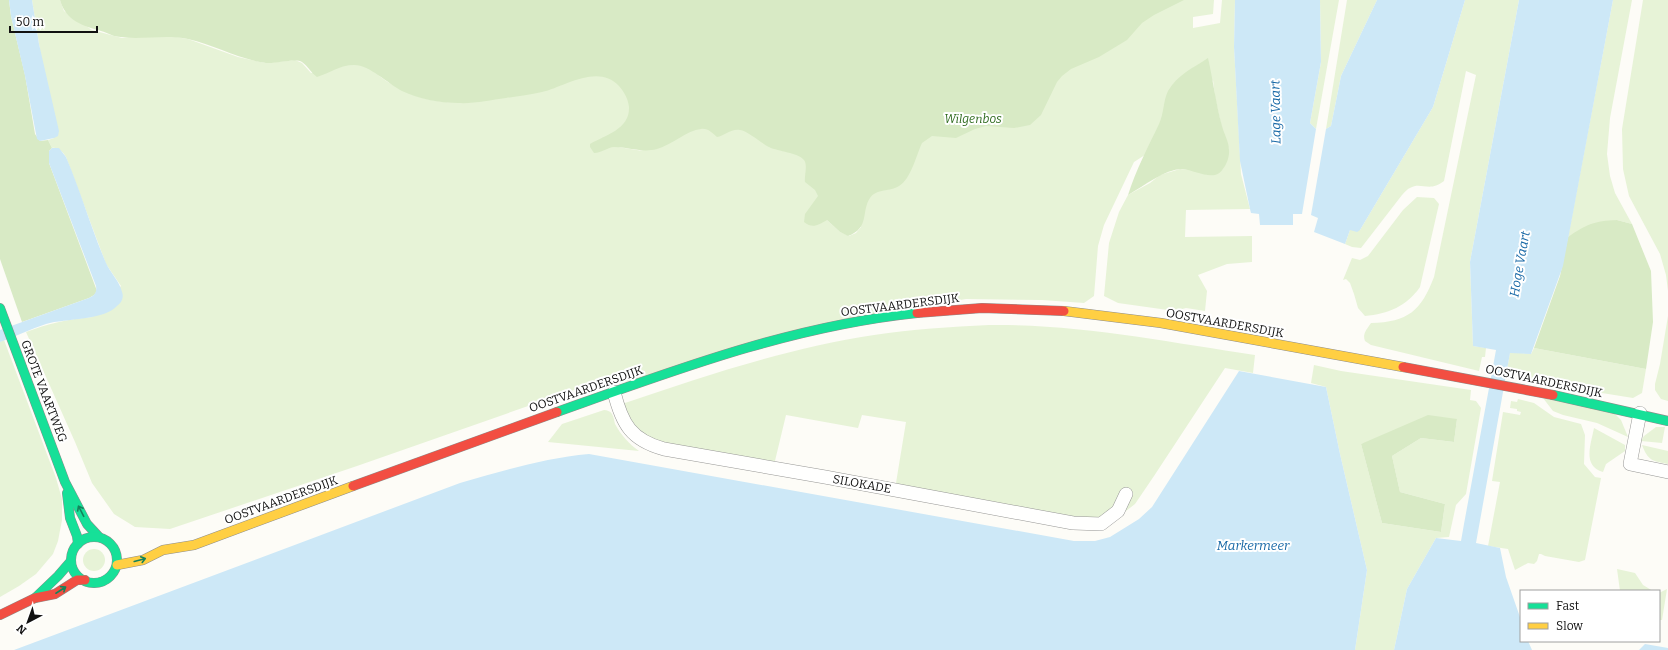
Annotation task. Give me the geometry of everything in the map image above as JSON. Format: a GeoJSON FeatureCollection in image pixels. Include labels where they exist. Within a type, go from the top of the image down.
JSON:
{"type":"FeatureCollection","features":[{"type":"Feature","properties":{"kind":"main road","name":"OOSTVAARDERSDIJK"},"geometry":{"type":"LineString","coordinates":[[149,549],[163,550],[194,545],[440,454],[614,392],[685,367],[774,339],[833,325],[918,312],[983,308],[1025,309],[1097,314],[1172,325],[1485,380],[1640,413],[1668,421]]}},
{"type":"Feature","properties":{"kind":"main road","name":"GROTE VAARTWEG"},"geometry":{"type":"LineString","coordinates":[[1,311],[65,482],[87,524],[99,537]]}},
{"type":"Feature","properties":{"kind":"main road","name":"GROTE VAARTWEG"},"geometry":{"type":"LineString","coordinates":[[65,482],[70,518],[77,536],[78,544]]}},
{"type":"Feature","properties":{"kind":"main road"},"geometry":{"type":"LineString","coordinates":[[0,616],[35,598],[55,594],[77,580],[98,582],[110,576],[117,565],[117,559],[114,548],[110,542],[99,537],[84,539],[74,550],[71,561],[65,569],[35,598]]}},
{"type":"Feature","properties":{"kind":"main road"},"geometry":{"type":"LineString","coordinates":[[114,548],[126,549]]}},
{"type":"Feature","properties":{"kind":"main road","name":"OOSTVAARDERSDIJK"},"geometry":{"type":"LineString","coordinates":[[117,565],[143,560],[163,550]]}},
{"type":"Feature","properties":{"kind":"main road"},"geometry":{"type":"LineString","coordinates":[[71,561],[75,571],[85,580]]}},
{"type":"Feature","properties":{"kind":"street","name":"SILOKADE"},"geometry":{"type":"LineString","coordinates":[[614,392],[623,419],[632,434],[647,444],[664,450],[825,477],[1073,523],[1101,524],[1118,511],[1126,494]]}},
{"type":"Feature","properties":{"kind":"street"},"geometry":{"type":"LineString","coordinates":[[1640,413],[1630,464],[1668,472]]}},
{"type":"Feature","properties":{"kind":"green space"},"geometry":{"type":"Polygon","coordinates":[[[0,0],[9,0],[11,16],[25,75],[35,134],[40,141],[48,140],[52,148],[49,151],[49,163],[97,291],[89,298],[22,322],[0,259],[0,0]]]}},
{"type":"Feature","properties":{"kind":"green space"},"geometry":{"type":"Polygon","coordinates":[[[32,0],[60,0],[64,11],[92,30],[122,38],[170,36],[188,39],[238,57],[265,63],[295,60],[302,63],[311,73],[344,66],[113,0],[1214,0],[1213,14],[1193,17],[1193,28],[1220,23],[1222,0],[1235,0],[1234,47],[1241,174],[1250,209],[1186,210],[1185,237],[1252,236],[1252,262],[1227,264],[1198,275],[1207,291],[1205,311],[1186,308],[1175,311],[1118,303],[1104,296],[1109,243],[1119,212],[1128,195],[1150,183],[1160,175],[1180,169],[1194,170],[1208,175],[1217,174],[1223,169],[1229,149],[1222,129],[1213,80],[1187,128],[1134,162],[1104,225],[1098,246],[1094,296],[1084,303],[1042,300],[966,299],[931,305],[617,384],[614,376],[357,466],[170,529],[135,527],[114,514],[92,483],[26,332],[58,322],[92,317],[121,286],[106,264],[66,157],[60,150],[52,148],[48,140],[54,138],[32,0]],[[378,75],[400,89],[423,98],[447,102],[473,102],[378,75]],[[601,138],[612,146],[643,151],[601,138]],[[827,220],[840,232],[849,236],[856,233],[861,227],[827,220]]]}},
{"type":"Feature","properties":{"kind":"green space","name":"Wilgenbos"},"geometry":{"type":"Polygon","coordinates":[[[60,0],[1184,0],[1154,15],[1142,23],[1127,40],[1099,57],[1071,69],[1062,76],[1057,82],[1041,115],[1030,125],[1014,128],[986,126],[975,129],[956,138],[932,136],[922,143],[907,178],[903,183],[895,188],[880,191],[873,195],[867,203],[864,219],[859,229],[855,233],[848,236],[840,232],[827,220],[813,226],[804,222],[805,214],[818,196],[815,190],[805,182],[806,165],[801,157],[773,149],[743,131],[734,130],[717,137],[708,130],[701,129],[690,132],[657,149],[640,150],[614,147],[594,153],[590,147],[590,144],[616,130],[626,121],[628,115],[629,107],[626,95],[611,79],[591,76],[581,78],[542,92],[482,102],[451,103],[436,101],[402,91],[373,71],[360,66],[344,66],[317,77],[302,62],[299,61],[266,63],[188,39],[163,37],[129,38],[116,36],[76,22],[66,13],[60,0]]]}},
{"type":"Feature","properties":{"kind":"green space"},"geometry":{"type":"Polygon","coordinates":[[[1320,0],[1339,0],[1316,129],[1310,123],[1321,62],[1320,0]]]}},
{"type":"Feature","properties":{"kind":"green space"},"geometry":{"type":"Polygon","coordinates":[[[1347,0],[1377,0],[1341,76],[1331,126],[1326,129],[1347,0]]]}},
{"type":"Feature","properties":{"kind":"green space"},"geometry":{"type":"Polygon","coordinates":[[[1465,0],[1519,0],[1470,262],[1473,346],[1486,348],[1485,357],[1482,357],[1479,371],[1371,345],[1365,341],[1364,338],[1365,332],[1371,323],[1395,320],[1412,312],[1424,298],[1429,289],[1434,277],[1476,75],[1466,71],[1444,181],[1430,187],[1414,186],[1407,190],[1361,248],[1352,247],[1345,244],[1350,230],[1360,230],[1433,107],[1465,0]]]}},
{"type":"Feature","properties":{"kind":"green space"},"geometry":{"type":"Polygon","coordinates":[[[1613,0],[1632,0],[1610,118],[1607,154],[1610,176],[1615,193],[1632,224],[1617,220],[1568,237],[1613,0]]]}},
{"type":"Feature","properties":{"kind":"green space"},"geometry":{"type":"Polygon","coordinates":[[[1643,0],[1668,0],[1668,291],[1666,275],[1660,254],[1629,196],[1623,169],[1622,129],[1643,0]]]}},
{"type":"Feature","properties":{"kind":"green space"},"geometry":{"type":"Polygon","coordinates":[[[1208,58],[1220,118],[1229,147],[1226,165],[1218,174],[1215,175],[1207,175],[1182,169],[1175,170],[1162,175],[1128,195],[1138,168],[1161,120],[1168,91],[1176,80],[1208,58]]]}},
{"type":"Feature","properties":{"kind":"green space"},"geometry":{"type":"Polygon","coordinates":[[[1417,197],[1434,198],[1439,204],[1420,287],[1415,294],[1396,308],[1365,316],[1358,308],[1350,283],[1346,279],[1343,280],[1352,258],[1360,260],[1368,256],[1403,210],[1417,197]]]}},
{"type":"Feature","properties":{"kind":"green space"},"geometry":{"type":"Polygon","coordinates":[[[1617,220],[1632,224],[1651,271],[1653,322],[1646,369],[1534,348],[1560,276],[1568,237],[1591,224],[1602,221],[1617,220]]]}},
{"type":"Feature","properties":{"kind":"green space"},"geometry":{"type":"Polygon","coordinates":[[[1668,316],[1668,401],[1661,399],[1655,390],[1655,384],[1668,316]]]}},
{"type":"Feature","properties":{"kind":"green space"},"geometry":{"type":"Polygon","coordinates":[[[989,325],[1056,327],[1123,335],[1255,355],[1253,373],[1225,368],[1135,504],[1126,511],[1114,506],[1101,518],[1080,521],[895,489],[906,422],[862,415],[858,428],[786,415],[774,465],[657,444],[639,435],[622,404],[715,373],[810,347],[888,333],[932,328],[989,325]]]}},
{"type":"Feature","properties":{"kind":"green space"},"geometry":{"type":"Polygon","coordinates":[[[4,340],[56,478],[62,499],[62,520],[58,541],[53,554],[36,574],[0,597],[0,342],[4,340]]]}},
{"type":"Feature","properties":{"kind":"green space"},"geometry":{"type":"Polygon","coordinates":[[[1534,348],[1646,369],[1642,393],[1633,398],[1540,383],[1507,370],[1510,352],[1531,354],[1534,348]]]}},
{"type":"Feature","properties":{"kind":"green space"},"geometry":{"type":"Polygon","coordinates":[[[1314,365],[1341,371],[1471,390],[1470,400],[1476,401],[1481,408],[1466,494],[1456,505],[1449,537],[1436,538],[1407,589],[1394,650],[1355,650],[1367,570],[1326,387],[1311,383],[1314,365]],[[1457,419],[1361,444],[1382,523],[1441,532],[1445,504],[1400,492],[1392,456],[1421,438],[1454,442],[1457,419]]]}},
{"type":"Feature","properties":{"kind":"green space"},"geometry":{"type":"Polygon","coordinates":[[[1543,398],[1613,412],[1621,420],[1628,437],[1597,423],[1563,415],[1553,411],[1543,398]]]}},
{"type":"Feature","properties":{"kind":"green space"},"geometry":{"type":"Polygon","coordinates":[[[1518,399],[1534,403],[1554,417],[1581,424],[1585,435],[1584,464],[1595,477],[1601,478],[1585,560],[1579,562],[1539,554],[1537,561],[1534,564],[1528,563],[1515,570],[1508,549],[1488,546],[1500,482],[1492,481],[1503,412],[1520,415],[1521,412],[1517,411],[1517,409],[1510,408],[1511,401],[1517,402],[1518,399]]]}},
{"type":"Feature","properties":{"kind":"green space"},"geometry":{"type":"Polygon","coordinates":[[[604,410],[611,413],[620,432],[639,451],[548,442],[562,424],[604,410]]]}},
{"type":"Feature","properties":{"kind":"green space"},"geometry":{"type":"Polygon","coordinates":[[[1428,415],[1457,419],[1454,442],[1421,438],[1392,456],[1400,492],[1445,504],[1441,532],[1382,523],[1361,444],[1428,415]]]}},
{"type":"Feature","properties":{"kind":"green space"},"geometry":{"type":"Polygon","coordinates":[[[1656,427],[1665,427],[1662,443],[1641,441],[1644,436],[1656,427]]]}},
{"type":"Feature","properties":{"kind":"green space"},"geometry":{"type":"Polygon","coordinates":[[[1594,428],[1625,445],[1625,451],[1606,464],[1603,472],[1596,469],[1590,460],[1590,447],[1594,428]]]}},
{"type":"Feature","properties":{"kind":"green space"},"geometry":{"type":"Polygon","coordinates":[[[1642,445],[1668,451],[1668,464],[1658,462],[1649,457],[1642,445]]]}},
{"type":"Feature","properties":{"kind":"green space"},"geometry":{"type":"Polygon","coordinates":[[[94,549],[102,552],[105,560],[102,568],[94,571],[86,568],[83,560],[86,552],[94,549]]]}},
{"type":"Feature","properties":{"kind":"green space"},"geometry":{"type":"Polygon","coordinates":[[[1617,569],[1635,573],[1643,585],[1651,590],[1620,590],[1617,569]]]}},
{"type":"Feature","properties":{"kind":"green space"},"geometry":{"type":"Polygon","coordinates":[[[1667,589],[1662,620],[1660,620],[1660,592],[1667,589]]]}},
{"type":"Feature","properties":{"kind":"water"},"geometry":{"type":"Polygon","coordinates":[[[9,0],[32,0],[39,44],[59,131],[58,136],[54,138],[40,141],[37,139],[9,0]]]}},
{"type":"Feature","properties":{"kind":"water","name":"Lage Vaart"},"geometry":{"type":"Polygon","coordinates":[[[1235,0],[1320,0],[1321,62],[1310,123],[1316,129],[1302,214],[1293,214],[1293,225],[1260,225],[1259,214],[1251,213],[1240,161],[1234,47],[1235,0]]]}},
{"type":"Feature","properties":{"kind":"water"},"geometry":{"type":"Polygon","coordinates":[[[1377,0],[1465,0],[1433,107],[1360,230],[1357,232],[1350,230],[1345,244],[1314,232],[1318,218],[1311,215],[1326,129],[1331,126],[1341,76],[1377,0]]]}},
{"type":"Feature","properties":{"kind":"water","name":"Hoge Vaart"},"geometry":{"type":"Polygon","coordinates":[[[1519,0],[1613,0],[1563,266],[1531,354],[1510,353],[1476,543],[1500,548],[1506,577],[1520,617],[1520,642],[1528,642],[1532,650],[1394,650],[1407,589],[1436,538],[1461,541],[1496,350],[1473,346],[1470,262],[1519,0]]]}},
{"type":"Feature","properties":{"kind":"water"},"geometry":{"type":"Polygon","coordinates":[[[52,148],[59,148],[66,157],[106,263],[121,288],[123,296],[119,304],[104,314],[46,324],[0,342],[0,330],[89,298],[96,292],[96,286],[49,163],[49,151],[52,148]]]}},
{"type":"Feature","properties":{"kind":"water","name":"Markermeer"},"geometry":{"type":"Polygon","coordinates":[[[1239,371],[1326,387],[1367,570],[1355,650],[14,650],[460,483],[540,462],[589,454],[1074,541],[1095,541],[1110,537],[1139,519],[1152,507],[1239,371]]]}},
{"type":"Feature","properties":{"kind":"water"},"geometry":{"type":"Polygon","coordinates":[[[1645,644],[1668,648],[1668,650],[1639,650],[1645,644]]]}},
{"type":"Feature","properties":{"kind":"traffic: fast"},"geometry":{"type":"LineString","coordinates":[[0,308],[65,482],[87,524],[99,537]]}},
{"type":"Feature","properties":{"kind":"traffic: fast"},"geometry":{"type":"LineString","coordinates":[[557,412],[690,366],[779,339],[870,319],[917,313]]}},
{"type":"Feature","properties":{"kind":"traffic: fast"},"geometry":{"type":"LineString","coordinates":[[1553,395],[1668,421]]}},
{"type":"Feature","properties":{"kind":"traffic: fast"},"geometry":{"type":"LineString","coordinates":[[67,493],[70,518],[77,536],[78,544]]}},
{"type":"Feature","properties":{"kind":"traffic: fast"},"geometry":{"type":"LineString","coordinates":[[94,537],[107,541],[113,547],[117,560],[113,573],[107,579],[94,583],[81,579],[75,573],[71,560],[75,547],[81,541],[94,537]]}},
{"type":"Feature","properties":{"kind":"traffic: fast"},"geometry":{"type":"LineString","coordinates":[[35,598],[71,561]]}},
{"type":"Feature","properties":{"kind":"traffic: slow"},"geometry":{"type":"LineString","coordinates":[[1064,311],[1161,323],[1403,367]]}},
{"type":"Feature","properties":{"kind":"traffic: slow"},"geometry":{"type":"LineString","coordinates":[[117,565],[143,560],[163,550],[194,545],[353,486]]}},
{"type":"Feature","properties":{"kind":"traffic: jam"},"geometry":{"type":"LineString","coordinates":[[917,313],[982,308],[1064,311]]}},
{"type":"Feature","properties":{"kind":"traffic: jam"},"geometry":{"type":"LineString","coordinates":[[1403,367],[1553,395]]}},
{"type":"Feature","properties":{"kind":"traffic: jam"},"geometry":{"type":"LineString","coordinates":[[353,486],[557,412]]}},
{"type":"Feature","properties":{"kind":"traffic: jam"},"geometry":{"type":"LineString","coordinates":[[0,615],[35,598],[55,594],[77,580],[85,580]]}}]}
